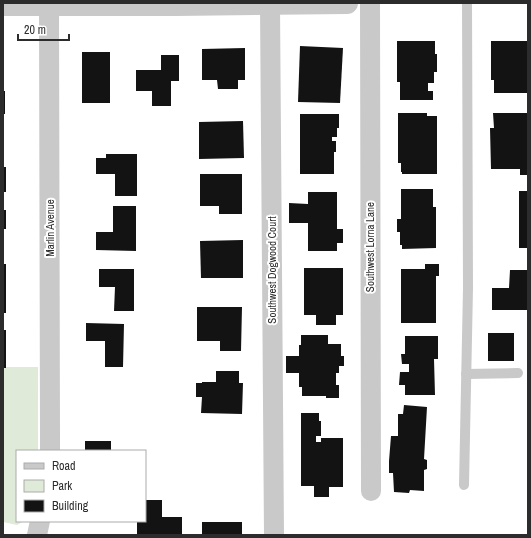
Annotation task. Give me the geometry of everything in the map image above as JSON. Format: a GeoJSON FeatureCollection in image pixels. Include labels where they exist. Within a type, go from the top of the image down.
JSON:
{"type":"FeatureCollection","features":[{"type":"Feature","properties":{"kind":"street"},"geometry":{"type":"LineString","coordinates":[[3,5],[347,3]]}},
{"type":"Feature","properties":{"kind":"street","name":"Southwest Lorna Lane"},"geometry":{"type":"LineString","coordinates":[[370,3],[371,491]]}},
{"type":"Feature","properties":{"kind":"street","name":"Southwest Dogwood Court"},"geometry":{"type":"LineString","coordinates":[[270,4],[274,535]]}},
{"type":"Feature","properties":{"kind":"street","name":"Marlin Avenue"},"geometry":{"type":"LineString","coordinates":[[49,5],[50,450]]}},
{"type":"Feature","properties":{"kind":"street"},"geometry":{"type":"LineString","coordinates":[[36,535],[40,522]]}},
{"type":"Feature","properties":{"kind":"lane"},"geometry":{"type":"LineString","coordinates":[[464,485],[468,288],[467,3]]}},
{"type":"Feature","properties":{"kind":"lane"},"geometry":{"type":"LineString","coordinates":[[466,374],[518,373]]}},
{"type":"Feature","properties":{"kind":"green space"},"geometry":{"type":"Polygon","coordinates":[[[3,367],[38,367],[38,450],[16,450],[16,522],[22,522],[17,525],[3,522],[3,367]]]}},
{"type":"Feature","properties":{"kind":"building"},"geometry":{"type":"Polygon","coordinates":[[[397,41],[435,41],[437,72],[434,72],[434,83],[428,83],[428,91],[433,91],[433,100],[400,100],[400,82],[397,82],[397,41]]]}},
{"type":"Feature","properties":{"kind":"building"},"geometry":{"type":"Polygon","coordinates":[[[491,41],[528,41],[528,93],[494,93],[494,80],[491,80],[491,41]]]}},
{"type":"Feature","properties":{"kind":"building"},"geometry":{"type":"Polygon","coordinates":[[[300,46],[343,48],[340,103],[298,102],[300,46]]]}},
{"type":"Feature","properties":{"kind":"building"},"geometry":{"type":"Polygon","coordinates":[[[245,48],[245,80],[238,80],[238,89],[218,89],[217,80],[202,80],[202,49],[245,48]]]}},
{"type":"Feature","properties":{"kind":"building"},"geometry":{"type":"Polygon","coordinates":[[[82,52],[110,52],[110,103],[82,103],[82,52]]]}},
{"type":"Feature","properties":{"kind":"building"},"geometry":{"type":"Polygon","coordinates":[[[161,55],[179,55],[179,81],[171,81],[171,106],[152,106],[152,91],[136,91],[136,70],[161,70],[161,55]]]}},
{"type":"Feature","properties":{"kind":"building"},"geometry":{"type":"Polygon","coordinates":[[[3,91],[5,91],[5,114],[3,114],[3,91]]]}},
{"type":"Feature","properties":{"kind":"building"},"geometry":{"type":"Polygon","coordinates":[[[398,113],[427,113],[427,116],[437,116],[437,174],[402,174],[401,163],[398,163],[398,113]]]}},
{"type":"Feature","properties":{"kind":"building"},"geometry":{"type":"Polygon","coordinates":[[[493,113],[528,113],[528,175],[520,175],[520,169],[491,169],[490,128],[494,128],[493,113]]]}},
{"type":"Feature","properties":{"kind":"building"},"geometry":{"type":"Polygon","coordinates":[[[300,114],[339,114],[339,128],[337,128],[337,137],[332,137],[332,141],[336,141],[336,152],[334,152],[334,174],[300,174],[300,114]]]}},
{"type":"Feature","properties":{"kind":"building"},"geometry":{"type":"Polygon","coordinates":[[[243,121],[244,158],[199,159],[199,122],[243,121]]]}},
{"type":"Feature","properties":{"kind":"building"},"geometry":{"type":"Polygon","coordinates":[[[106,154],[137,154],[137,196],[115,196],[115,174],[96,174],[96,158],[106,158],[106,154]]]}},
{"type":"Feature","properties":{"kind":"building"},"geometry":{"type":"Polygon","coordinates":[[[3,167],[6,167],[6,192],[3,192],[3,167]]]}},
{"type":"Feature","properties":{"kind":"building"},"geometry":{"type":"Polygon","coordinates":[[[200,174],[242,174],[242,214],[219,214],[219,206],[200,206],[200,174]]]}},
{"type":"Feature","properties":{"kind":"building"},"geometry":{"type":"Polygon","coordinates":[[[401,189],[433,189],[433,207],[436,207],[436,248],[402,249],[402,245],[400,245],[400,232],[397,232],[397,219],[401,219],[401,189]]]}},
{"type":"Feature","properties":{"kind":"building"},"geometry":{"type":"Polygon","coordinates":[[[519,191],[528,191],[528,248],[519,248],[519,191]]]}},
{"type":"Feature","properties":{"kind":"building"},"geometry":{"type":"Polygon","coordinates":[[[308,192],[337,192],[337,229],[343,229],[343,243],[337,243],[337,251],[308,251],[308,223],[289,223],[289,203],[308,204],[308,192]]]}},
{"type":"Feature","properties":{"kind":"building"},"geometry":{"type":"Polygon","coordinates":[[[113,206],[136,206],[136,251],[96,250],[96,232],[113,232],[113,206]]]}},
{"type":"Feature","properties":{"kind":"building"},"geometry":{"type":"Polygon","coordinates":[[[3,210],[6,210],[6,229],[3,229],[3,210]]]}},
{"type":"Feature","properties":{"kind":"building"},"geometry":{"type":"Polygon","coordinates":[[[243,240],[243,278],[201,278],[200,241],[243,240]]]}},
{"type":"Feature","properties":{"kind":"building"},"geometry":{"type":"Polygon","coordinates":[[[3,264],[6,264],[6,313],[3,313],[3,264]]]}},
{"type":"Feature","properties":{"kind":"building"},"geometry":{"type":"Polygon","coordinates":[[[425,264],[439,264],[439,276],[436,276],[436,323],[401,323],[401,269],[425,269],[425,264]]]}},
{"type":"Feature","properties":{"kind":"building"},"geometry":{"type":"Polygon","coordinates":[[[304,268],[343,268],[343,315],[336,315],[336,325],[316,325],[316,315],[304,315],[304,268]]]}},
{"type":"Feature","properties":{"kind":"building"},"geometry":{"type":"Polygon","coordinates":[[[99,269],[134,269],[134,311],[114,311],[115,287],[99,287],[99,269]]]}},
{"type":"Feature","properties":{"kind":"building"},"geometry":{"type":"Polygon","coordinates":[[[510,270],[528,270],[528,310],[492,310],[492,288],[509,288],[510,270]]]}},
{"type":"Feature","properties":{"kind":"building"},"geometry":{"type":"Polygon","coordinates":[[[197,307],[242,307],[241,351],[220,351],[220,341],[197,341],[197,307]]]}},
{"type":"Feature","properties":{"kind":"building"},"geometry":{"type":"Polygon","coordinates":[[[86,323],[124,324],[123,367],[105,367],[105,341],[86,341],[86,323]]]}},
{"type":"Feature","properties":{"kind":"building"},"geometry":{"type":"Polygon","coordinates":[[[3,330],[6,330],[6,368],[3,368],[3,330]]]}},
{"type":"Feature","properties":{"kind":"building"},"geometry":{"type":"Polygon","coordinates":[[[488,333],[514,333],[514,361],[488,361],[488,333]]]}},
{"type":"Feature","properties":{"kind":"building"},"geometry":{"type":"Polygon","coordinates":[[[301,335],[328,335],[328,344],[341,344],[341,356],[344,356],[344,366],[339,366],[339,373],[336,373],[336,385],[339,385],[339,398],[326,398],[326,396],[302,396],[302,387],[299,387],[299,373],[286,373],[286,356],[299,356],[301,335]]]}},
{"type":"Feature","properties":{"kind":"building"},"geometry":{"type":"Polygon","coordinates":[[[405,336],[438,336],[438,359],[434,359],[435,395],[405,395],[405,385],[399,385],[400,372],[409,372],[409,364],[402,364],[401,354],[405,354],[405,336]]]}},
{"type":"Feature","properties":{"kind":"building"},"geometry":{"type":"Polygon","coordinates":[[[216,371],[239,371],[239,383],[243,383],[242,414],[201,413],[202,397],[196,397],[196,383],[216,382],[216,371]]]}},
{"type":"Feature","properties":{"kind":"building"},"geometry":{"type":"Polygon","coordinates":[[[404,405],[427,407],[424,459],[427,460],[427,469],[424,470],[424,491],[410,490],[409,493],[394,492],[393,473],[389,473],[391,436],[398,436],[398,414],[403,414],[404,405]]]}},
{"type":"Feature","properties":{"kind":"building"},"geometry":{"type":"Polygon","coordinates":[[[301,413],[319,413],[319,421],[321,421],[321,436],[316,436],[316,442],[321,442],[321,438],[343,438],[343,487],[329,487],[329,497],[314,497],[314,486],[301,486],[301,413]]]}},
{"type":"Feature","properties":{"kind":"building"},"geometry":{"type":"Polygon","coordinates":[[[85,441],[111,441],[111,450],[85,450],[85,441]]]}},
{"type":"Feature","properties":{"kind":"building"},"geometry":{"type":"Polygon","coordinates":[[[146,500],[162,500],[162,517],[182,517],[182,535],[137,535],[137,522],[146,522],[146,500]]]}},
{"type":"Feature","properties":{"kind":"building"},"geometry":{"type":"Polygon","coordinates":[[[202,522],[242,522],[242,535],[202,535],[202,522]]]}}]}
